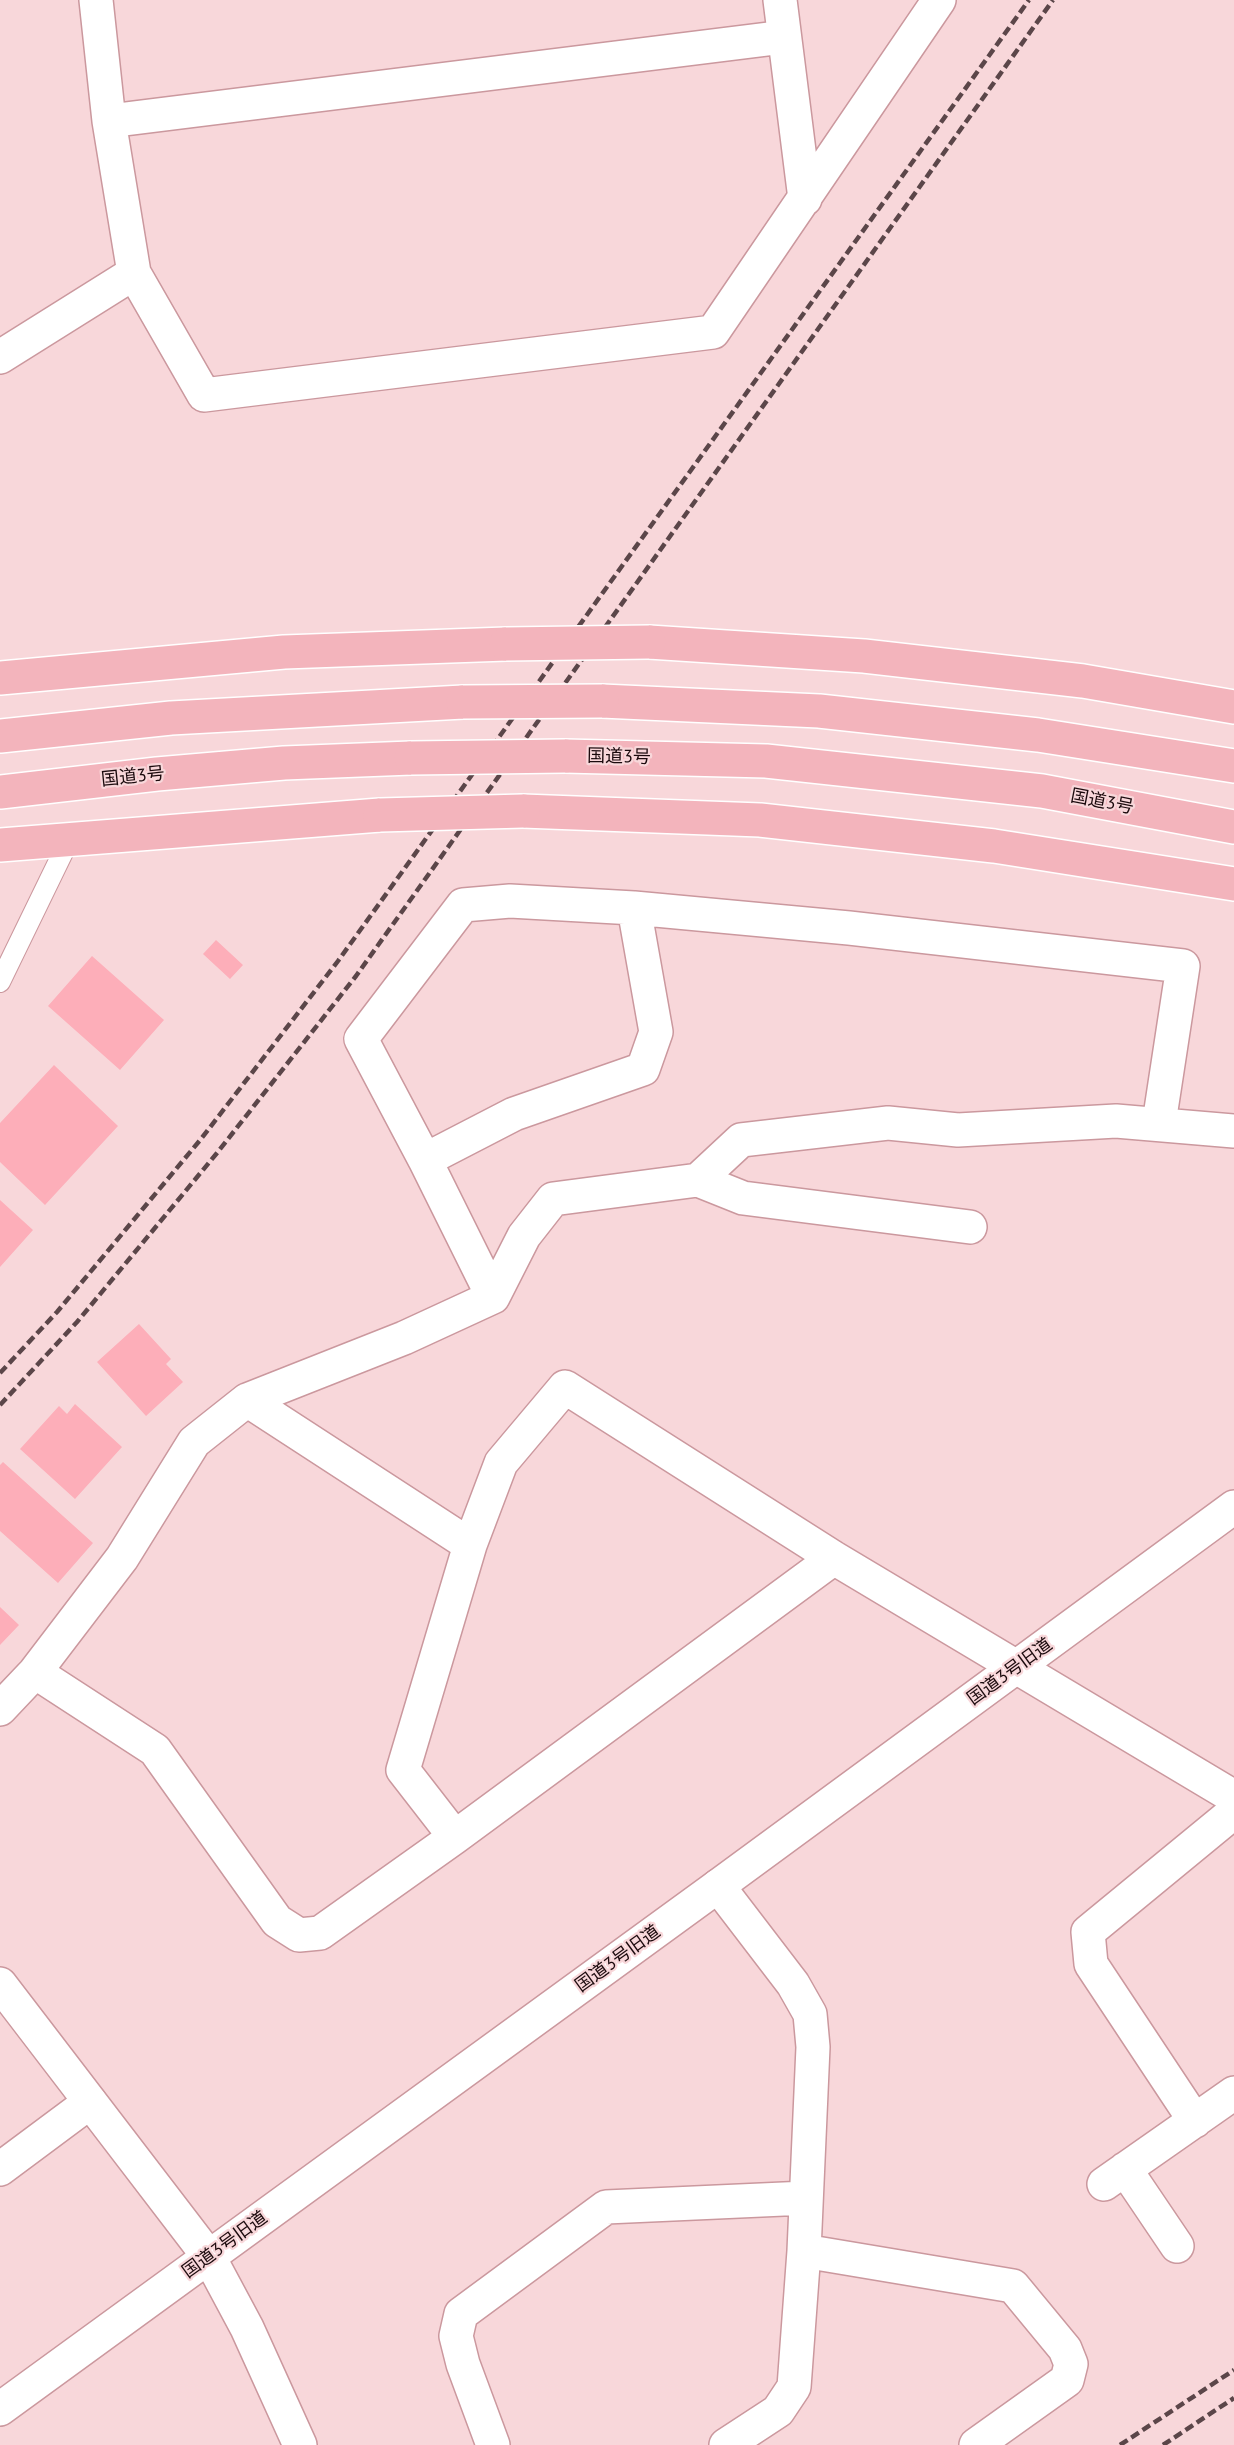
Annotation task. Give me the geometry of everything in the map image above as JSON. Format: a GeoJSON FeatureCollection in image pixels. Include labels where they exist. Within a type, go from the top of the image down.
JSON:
{"type":"FeatureCollection","features":[{"type":"Feature","properties":{"kind":"highway"},"geometry":{"type":"LineString","coordinates":[[0,678],[284,652],[506,644],[649,642],[876,657],[1083,681],[1234,707]]}},
{"type":"Feature","properties":{"kind":"highway"},"geometry":{"type":"LineString","coordinates":[[0,736],[171,717],[463,702],[602,701],[819,711],[1038,735],[1234,766]]}},
{"type":"Feature","properties":{"kind":"highway","name":"国道3号"},"geometry":{"type":"LineString","coordinates":[[0,792],[157,774],[284,763],[411,758],[566,756],[766,761],[1042,791],[1234,827]]}},
{"type":"Feature","properties":{"kind":"highway"},"geometry":{"type":"LineString","coordinates":[[0,845],[380,815],[523,812],[760,820],[994,846],[1234,884]]}},
{"type":"Feature","properties":{"kind":"street"},"geometry":{"type":"LineString","coordinates":[[96,0],[109,121],[134,273],[204,395],[713,332],[939,0]]}},
{"type":"Feature","properties":{"kind":"street"},"geometry":{"type":"LineString","coordinates":[[780,0],[805,199]]}},
{"type":"Feature","properties":{"kind":"street"},"geometry":{"type":"LineString","coordinates":[[109,121],[784,38]]}},
{"type":"Feature","properties":{"kind":"street"},"geometry":{"type":"LineString","coordinates":[[0,357],[134,273]]}},
{"type":"Feature","properties":{"kind":"street"},"geometry":{"type":"LineString","coordinates":[[494,1297],[361,1039],[463,905],[510,902],[634,908],[861,930],[1184,966],[1159,1123]]}},
{"type":"Feature","properties":{"kind":"street"},"geometry":{"type":"LineString","coordinates":[[425,1160],[514,1113],[643,1069],[656,1032],[634,908]]}},
{"type":"Feature","properties":{"kind":"street"},"geometry":{"type":"LineString","coordinates":[[698,1180],[741,1140],[888,1123],[958,1130],[1116,1121],[1234,1131]]}},
{"type":"Feature","properties":{"kind":"street"},"geometry":{"type":"LineString","coordinates":[[0,1709],[35,1672],[122,1558],[194,1442],[246,1400],[404,1338],[494,1297],[524,1236],[553,1199],[698,1180],[744,1198],[970,1227]]}},
{"type":"Feature","properties":{"kind":"street"},"geometry":{"type":"LineString","coordinates":[[455,1837],[403,1770],[470,1545],[501,1463],[564,1387],[834,1558],[1234,1797]]}},
{"type":"Feature","properties":{"kind":"street"},"geometry":{"type":"LineString","coordinates":[[246,1400],[470,1545]]}},
{"type":"Feature","properties":{"kind":"street","name":"国道3号旧道"},"geometry":{"type":"LineString","coordinates":[[0,2409],[1234,1507]]}},
{"type":"Feature","properties":{"kind":"street"},"geometry":{"type":"LineString","coordinates":[[35,1672],[155,1750],[277,1921],[299,1935],[320,1933],[455,1837],[834,1558]]}},
{"type":"Feature","properties":{"kind":"street"},"geometry":{"type":"LineString","coordinates":[[1194,2121],[1091,1964],[1088,1932],[1234,1812]]}},
{"type":"Feature","properties":{"kind":"street"},"geometry":{"type":"LineString","coordinates":[[718,1886],[793,1984],[810,2014],[813,2047],[804,2251],[794,2387],[778,2411],[726,2445]]}},
{"type":"Feature","properties":{"kind":"street"},"geometry":{"type":"LineString","coordinates":[[0,1984],[209,2257],[247,2328],[294,2442]]}},
{"type":"Feature","properties":{"kind":"street"},"geometry":{"type":"LineString","coordinates":[[1176,2246],[1115,2177],[1234,2093]]}},
{"type":"Feature","properties":{"kind":"street"},"geometry":{"type":"LineString","coordinates":[[0,2169],[90,2103]]}},
{"type":"Feature","properties":{"kind":"street"},"geometry":{"type":"LineString","coordinates":[[493,2445],[463,2364],[456,2336],[461,2314],[606,2207],[806,2198]]}},
{"type":"Feature","properties":{"kind":"street"},"geometry":{"type":"LineString","coordinates":[[804,2251],[1013,2286],[1065,2349],[1071,2364],[1067,2380],[976,2445]]}},
{"type":"Feature","properties":{"kind":"lane"},"geometry":{"type":"LineString","coordinates":[[0,982],[70,838]]}},
{"type":"Feature","properties":{"kind":"building"},"geometry":{"type":"Polygon","coordinates":[[[216,940],[243,965],[230,979],[203,954],[216,940]]]}},
{"type":"Feature","properties":{"kind":"building"},"geometry":{"type":"Polygon","coordinates":[[[92,956],[164,1020],[120,1070],[48,1006],[92,956]]]}},
{"type":"Feature","properties":{"kind":"building"},"geometry":{"type":"Polygon","coordinates":[[[54,1065],[118,1126],[45,1205],[0,1162],[0,1123],[54,1065]]]}},
{"type":"Feature","properties":{"kind":"building"},"geometry":{"type":"Polygon","coordinates":[[[0,1200],[33,1230],[0,1267],[0,1200]]]}},
{"type":"Feature","properties":{"kind":"building"},"geometry":{"type":"Polygon","coordinates":[[[139,1324],[171,1359],[166,1364],[183,1382],[146,1416],[97,1362],[139,1324]]]}},
{"type":"Feature","properties":{"kind":"building"},"geometry":{"type":"Polygon","coordinates":[[[75,1404],[122,1447],[75,1499],[20,1449],[59,1406],[67,1414],[75,1404]]]}},
{"type":"Feature","properties":{"kind":"building"},"geometry":{"type":"Polygon","coordinates":[[[3,1462],[93,1543],[58,1583],[0,1531],[0,1465],[3,1462]]]}},
{"type":"Feature","properties":{"kind":"building"},"geometry":{"type":"Polygon","coordinates":[[[0,1607],[19,1625],[0,1645],[0,1607]]]}},
{"type":"Feature","properties":{"kind":"railway"},"geometry":{"type":"LineString","coordinates":[[0,1373],[57,1312],[201,1139],[338,961],[1029,0]]}},
{"type":"Feature","properties":{"kind":"railway"},"geometry":{"type":"LineString","coordinates":[[0,1405],[77,1322],[217,1153],[356,976],[1053,0]]}},
{"type":"Feature","properties":{"kind":"railway"},"geometry":{"type":"LineString","coordinates":[[1120,2445],[1234,2370]]}},
{"type":"Feature","properties":{"kind":"railway"},"geometry":{"type":"LineString","coordinates":[[1163,2445],[1234,2398]]}}]}
